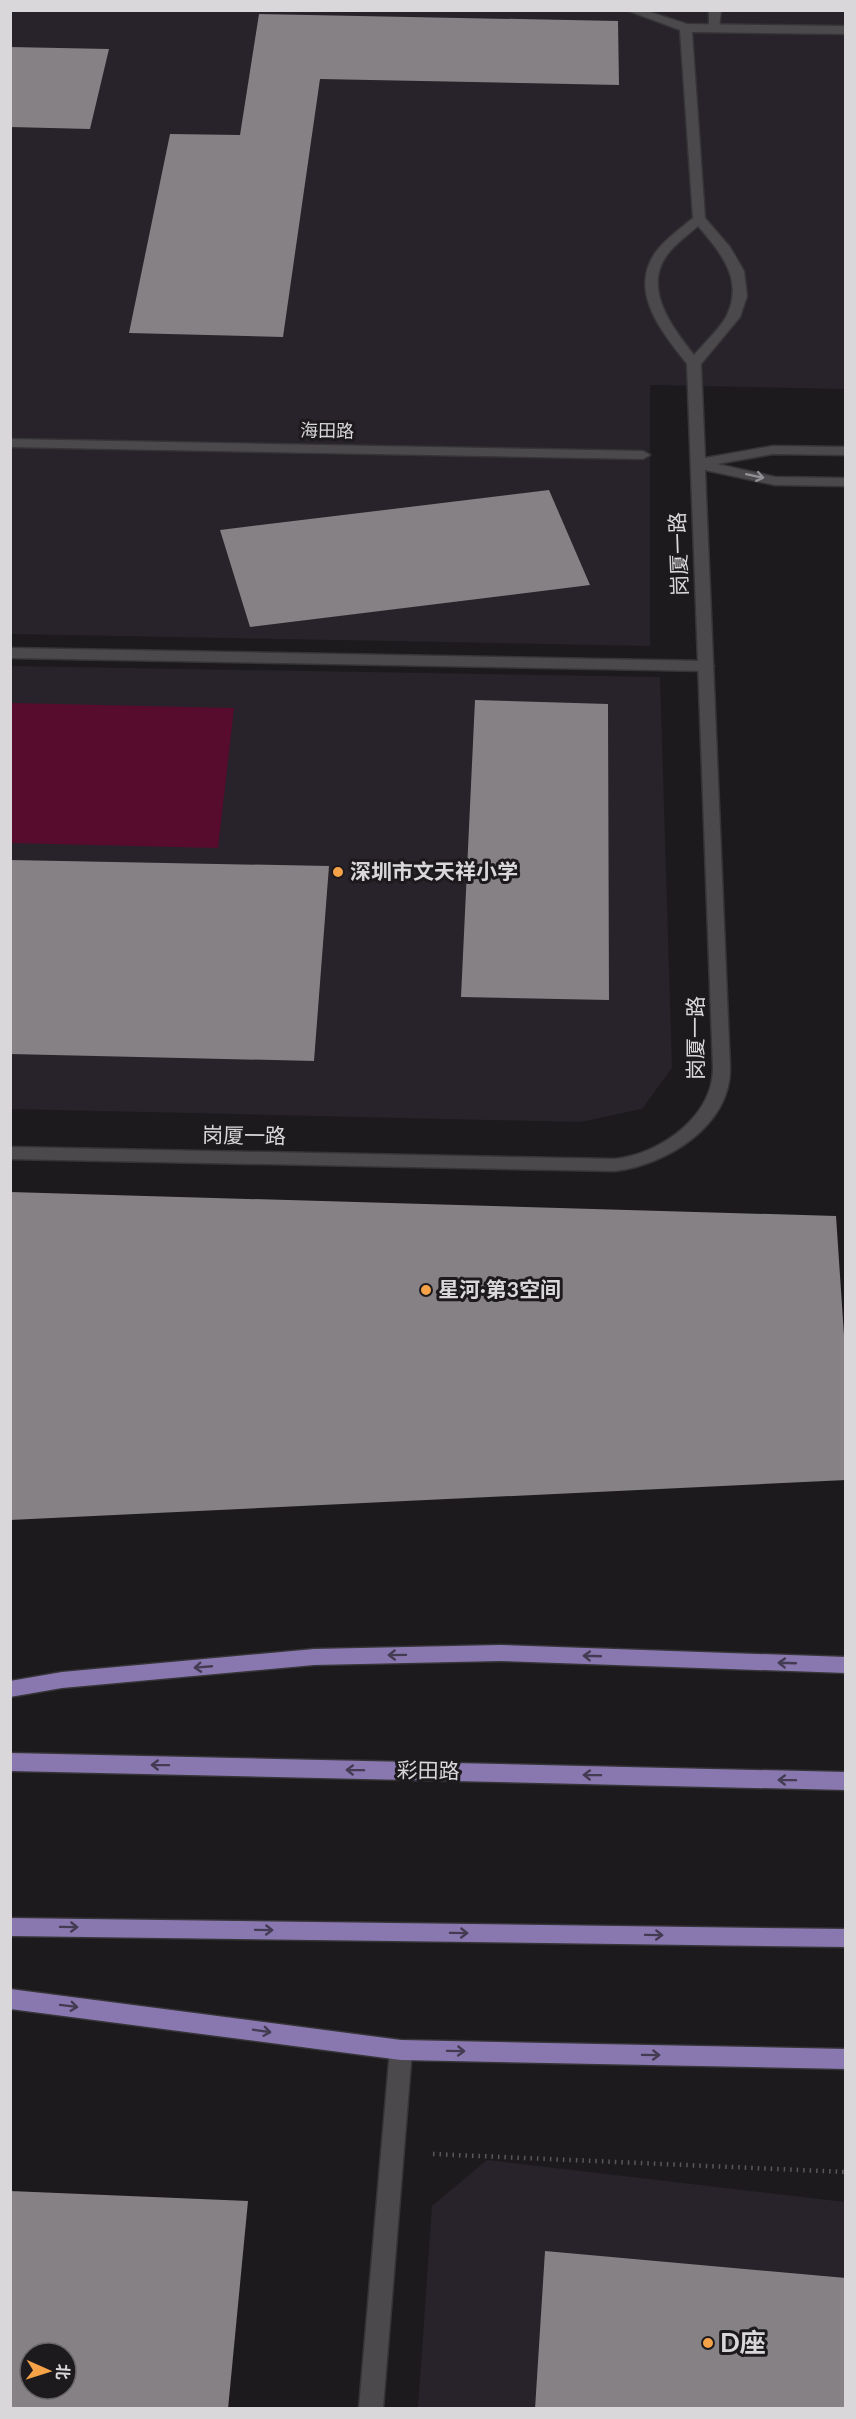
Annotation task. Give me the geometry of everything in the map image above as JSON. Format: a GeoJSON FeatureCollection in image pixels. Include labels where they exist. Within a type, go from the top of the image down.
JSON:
{"type":"FeatureCollection","features":[{"type":"Feature","properties":{"kind":"main road"},"geometry":{"type":"LineString","coordinates":[[10,1689],[62,1680],[314,1657],[500,1653],[846,1665]]}},
{"type":"Feature","properties":{"kind":"main road","name":"彩田路"},"geometry":{"type":"LineString","coordinates":[[10,1762],[846,1781]]}},
{"type":"Feature","properties":{"kind":"main road"},"geometry":{"type":"LineString","coordinates":[[10,1927],[846,1938]]}},
{"type":"Feature","properties":{"kind":"main road"},"geometry":{"type":"LineString","coordinates":[[10,1998],[401,2050],[846,2059]]}},
{"type":"Feature","properties":{"kind":"street"},"geometry":{"type":"LineString","coordinates":[[631,10],[686,28],[846,30]]}},
{"type":"Feature","properties":{"kind":"street"},"geometry":{"type":"LineString","coordinates":[[715,10],[716,28]]}},
{"type":"Feature","properties":{"kind":"street"},"geometry":{"type":"LineString","coordinates":[[686,28],[699,219],[725,250],[737,271],[740,296],[733,317],[694,364],[662,320],[651,299],[652,272],[660,255],[699,219]]}},
{"type":"Feature","properties":{"kind":"street","name":"岗厦一路"},"geometry":{"type":"LineString","coordinates":[[10,1153],[571,1166],[630,1162],[656,1152],[680,1138],[707,1115],[720,1086],[721,1050],[694,364]]}},
{"type":"Feature","properties":{"kind":"street","name":"海田路"},"geometry":{"type":"LineString","coordinates":[[10,443],[643,455]]}},
{"type":"Feature","properties":{"kind":"street"},"geometry":{"type":"LineString","coordinates":[[698,464],[773,450],[846,451]]}},
{"type":"Feature","properties":{"kind":"street"},"geometry":{"type":"LineString","coordinates":[[698,464],[775,481],[846,482]]}},
{"type":"Feature","properties":{"kind":"street"},"geometry":{"type":"LineString","coordinates":[[10,653],[706,666]]}},
{"type":"Feature","properties":{"kind":"street"},"geometry":{"type":"LineString","coordinates":[[371,2409],[401,2050]]}},
{"type":"Feature","properties":{"kind":"path"},"geometry":{"type":"LineString","coordinates":[[391,2150],[479,2157],[846,2172]]}},
{"type":"Feature","properties":{"kind":"shaded area"},"geometry":{"type":"Polygon","coordinates":[[[11,11],[845,11],[845,389],[650,385],[650,646],[11,634],[11,11]]]}},
{"type":"Feature","properties":{"kind":"shaded area","name":"深圳市文天祥小学"},"geometry":{"type":"Polygon","coordinates":[[[11,666],[660,677],[672,1068],[642,1109],[580,1122],[11,1109],[11,666]]]}},
{"type":"Feature","properties":{"kind":"shaded area"},"geometry":{"type":"Polygon","coordinates":[[[11,703],[234,708],[218,848],[11,843],[11,703]]]}},
{"type":"Feature","properties":{"kind":"shaded area"},"geometry":{"type":"Polygon","coordinates":[[[487,2160],[845,2202],[845,2408],[418,2408],[432,2206],[487,2160]]]}},
{"type":"Feature","properties":{"kind":"building"},"geometry":{"type":"Polygon","coordinates":[[[259,14],[618,21],[619,85],[320,79],[283,337],[129,333],[170,134],[240,135],[259,14]]]}},
{"type":"Feature","properties":{"kind":"building"},"geometry":{"type":"Polygon","coordinates":[[[10,47],[109,49],[90,129],[10,127],[10,47]]]}},
{"type":"Feature","properties":{"kind":"building"},"geometry":{"type":"Polygon","coordinates":[[[549,490],[590,585],[250,627],[220,530],[549,490]]]}},
{"type":"Feature","properties":{"kind":"building"},"geometry":{"type":"Polygon","coordinates":[[[475,700],[608,704],[609,1000],[461,997],[475,700]]]}},
{"type":"Feature","properties":{"kind":"building"},"geometry":{"type":"Polygon","coordinates":[[[10,860],[329,866],[314,1061],[10,1054],[10,860]]]}},
{"type":"Feature","properties":{"kind":"building","name":"星河·第3空间"},"geometry":{"type":"Polygon","coordinates":[[[10,1192],[836,1216],[846,1365],[846,1480],[10,1520],[10,1192]]]}},
{"type":"Feature","properties":{"kind":"building"},"geometry":{"type":"Polygon","coordinates":[[[10,2191],[248,2201],[228,2409],[10,2409],[10,2191]]]}},
{"type":"Feature","properties":{"kind":"building","name":"D座"},"geometry":{"type":"Polygon","coordinates":[[[545,2251],[846,2278],[846,2409],[535,2409],[545,2251]]]}},
{"type":"Feature","properties":{"kind":"place","name":"深圳市文天祥小学"},"geometry":{"type":"Point","coordinates":[338,872]}},
{"type":"Feature","properties":{"kind":"place","name":"星河·第3空间"},"geometry":{"type":"Point","coordinates":[426,1290]}},
{"type":"Feature","properties":{"kind":"place","name":"D座"},"geometry":{"type":"Point","coordinates":[708,2343]}}]}
